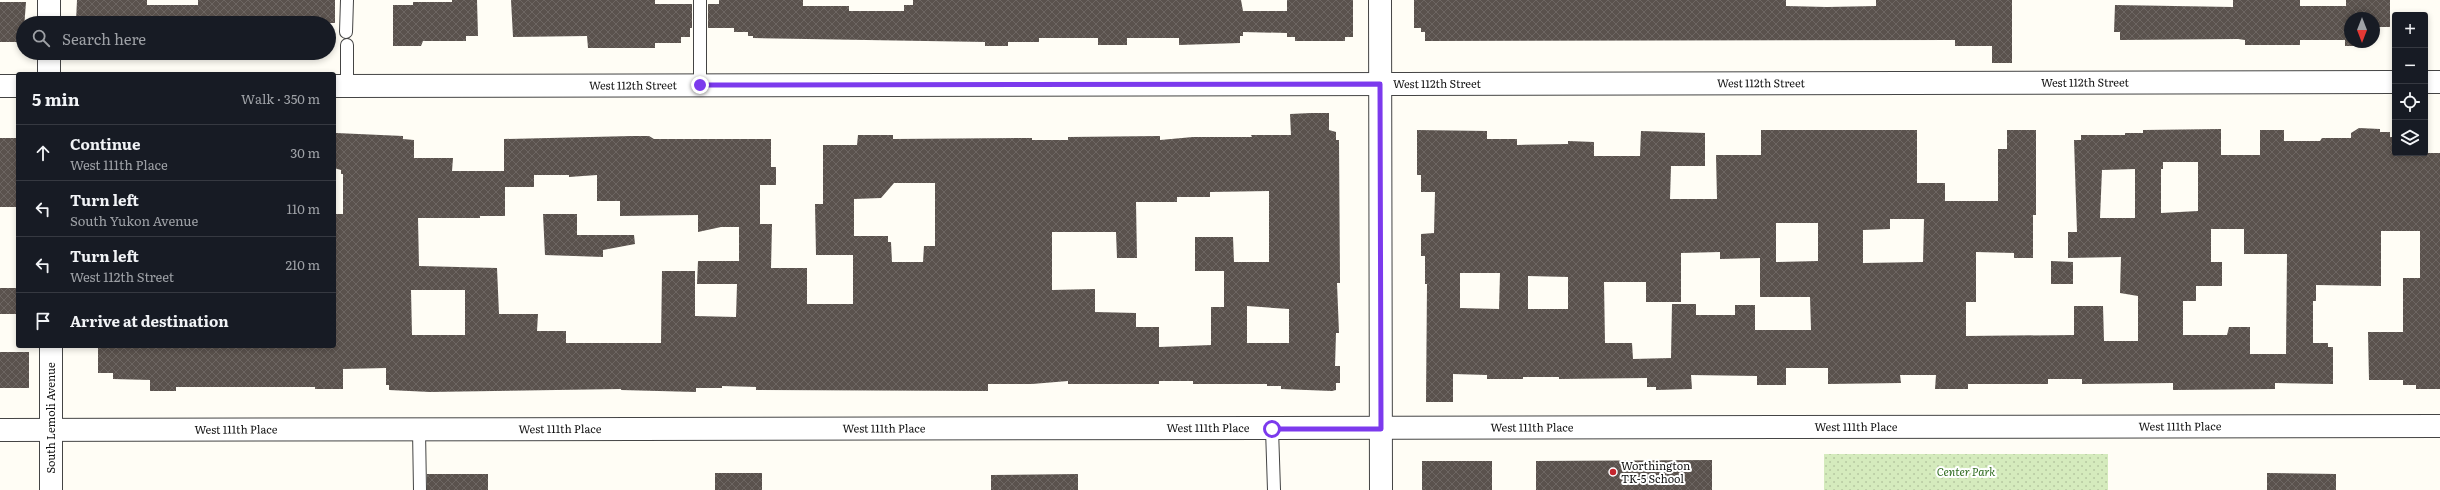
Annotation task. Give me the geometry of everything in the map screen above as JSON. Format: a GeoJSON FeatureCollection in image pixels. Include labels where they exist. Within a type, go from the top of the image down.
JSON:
{"type":"FeatureCollection","features":[{"type":"Feature","properties":{"kind":"street"},"geometry":{"type":"LineString","coordinates":[[49,0],[49,16]]}},
{"type":"Feature","properties":{"kind":"street"},"geometry":{"type":"LineString","coordinates":[[1380,0],[1381,490]]}},
{"type":"Feature","properties":{"kind":"street"},"geometry":{"type":"LineString","coordinates":[[49,60],[49,72]]}},
{"type":"Feature","properties":{"kind":"street","name":"West 112th Street"},"geometry":{"type":"LineString","coordinates":[[340,86],[2392,82]]}},
{"type":"Feature","properties":{"kind":"street"},"geometry":{"type":"LineString","coordinates":[[2428,82],[2440,82]]}},
{"type":"Feature","properties":{"kind":"street"},"geometry":{"type":"LineString","coordinates":[[0,86],[16,86]]}},
{"type":"Feature","properties":{"kind":"street","name":"South Lemoli Avenue"},"geometry":{"type":"LineString","coordinates":[[51,348],[51,490]]}},
{"type":"Feature","properties":{"kind":"street","name":"West 111th Place"},"geometry":{"type":"LineString","coordinates":[[0,430],[1381,429],[2440,426]]}},
{"type":"Feature","properties":{"kind":"lane"},"geometry":{"type":"LineString","coordinates":[[346,32],[347,0]]}},
{"type":"Feature","properties":{"kind":"lane"},"geometry":{"type":"LineString","coordinates":[[700,0],[700,85]]}},
{"type":"Feature","properties":{"kind":"lane"},"geometry":{"type":"LineString","coordinates":[[340,86],[347,45]]}},
{"type":"Feature","properties":{"kind":"lane"},"geometry":{"type":"LineString","coordinates":[[1272,429],[1274,490]]}},
{"type":"Feature","properties":{"kind":"lane"},"geometry":{"type":"LineString","coordinates":[[419,430],[420,490]]}},
{"type":"Feature","properties":{"kind":"green space","name":"Center Park"},"geometry":{"type":"Polygon","coordinates":[[[1824,454],[2108,454],[2108,490],[1824,490],[1824,454]]]}},
{"type":"Feature","properties":{"kind":"building"},"geometry":{"type":"Polygon","coordinates":[[[77,0],[147,0],[147,5],[198,5],[198,0],[335,0],[335,16],[76,16],[77,0]]]}},
{"type":"Feature","properties":{"kind":"building"},"geometry":{"type":"Polygon","coordinates":[[[452,0],[477,0],[478,36],[466,36],[466,41],[423,41],[421,46],[393,46],[393,5],[413,5],[413,2],[452,2],[452,0]]]}},
{"type":"Feature","properties":{"kind":"building"},"geometry":{"type":"Polygon","coordinates":[[[511,0],[655,0],[655,4],[692,4],[692,28],[690,28],[690,37],[681,37],[681,43],[655,43],[655,48],[588,48],[587,36],[513,37],[511,0]]]}},
{"type":"Feature","properties":{"kind":"building"},"geometry":{"type":"Polygon","coordinates":[[[719,0],[803,0],[803,6],[849,6],[849,11],[904,11],[904,5],[913,5],[913,0],[1241,0],[1243,11],[1287,11],[1287,0],[1353,0],[1353,37],[1345,37],[1345,41],[1295,41],[1295,37],[1287,37],[1287,33],[1243,32],[1243,36],[1240,36],[1240,43],[1179,45],[1179,38],[1127,38],[1127,45],[1098,45],[1098,38],[1039,38],[1039,42],[1008,42],[1008,46],[985,46],[985,42],[753,38],[753,36],[748,36],[748,32],[734,32],[734,28],[708,28],[708,4],[719,4],[719,0]]]}},
{"type":"Feature","properties":{"kind":"building"},"geometry":{"type":"Polygon","coordinates":[[[1414,0],[1786,0],[1786,6],[1827,7],[1876,6],[1876,0],[2012,0],[2012,63],[1992,63],[1992,46],[1955,46],[1955,40],[1425,41],[1425,32],[1421,32],[1421,28],[1414,28],[1414,0]]]}},
{"type":"Feature","properties":{"kind":"building"},"geometry":{"type":"Polygon","coordinates":[[[2233,0],[2300,0],[2300,6],[2346,6],[2346,0],[2390,0],[2390,27],[2380,27],[2380,12],[2344,12],[2344,40],[2300,40],[2300,45],[2245,45],[2245,40],[2238,39],[2120,40],[2120,32],[2114,32],[2115,5],[2233,7],[2233,0]]]}},
{"type":"Feature","properties":{"kind":"building"},"geometry":{"type":"Polygon","coordinates":[[[0,2],[26,2],[25,16],[16,16],[16,42],[0,42],[0,2]]]}},
{"type":"Feature","properties":{"kind":"building"},"geometry":{"type":"Polygon","coordinates":[[[1329,113],[1329,130],[1336,132],[1336,140],[1339,140],[1340,283],[1337,283],[1339,333],[1336,333],[1335,366],[1340,366],[1340,383],[1336,383],[1336,390],[1332,391],[1281,389],[1281,386],[1267,386],[1267,384],[1193,384],[1193,381],[1159,381],[1159,384],[1068,384],[1068,381],[1032,384],[988,384],[988,391],[756,390],[756,387],[722,386],[722,388],[696,388],[696,392],[621,389],[430,392],[389,390],[389,385],[386,385],[386,368],[343,369],[343,389],[315,389],[315,387],[176,387],[176,391],[150,391],[150,380],[113,379],[113,373],[98,373],[98,348],[336,348],[336,214],[343,214],[343,174],[341,174],[341,170],[336,169],[336,133],[403,136],[403,139],[414,140],[414,158],[453,158],[452,171],[504,171],[504,139],[649,136],[654,139],[771,139],[771,167],[776,167],[776,185],[760,185],[760,224],[772,224],[771,268],[807,268],[807,304],[853,304],[853,255],[816,255],[815,204],[823,204],[823,145],[857,145],[858,135],[893,135],[893,139],[1032,138],[1032,140],[1068,140],[1068,137],[1160,136],[1160,140],[1193,137],[1252,137],[1251,135],[1291,135],[1290,114],[1329,113]],[[534,175],[534,187],[505,187],[505,216],[480,216],[480,218],[418,218],[419,266],[497,268],[499,314],[538,314],[537,331],[566,331],[566,343],[661,343],[662,271],[695,271],[695,316],[736,317],[737,284],[697,284],[698,261],[739,261],[739,227],[721,227],[698,232],[698,215],[620,216],[620,201],[597,201],[597,175],[569,177],[569,175],[534,175]],[[894,183],[881,198],[854,199],[854,236],[888,236],[888,242],[891,242],[892,262],[923,262],[924,246],[935,246],[935,183],[894,183]],[[1269,191],[1210,192],[1210,197],[1177,197],[1177,202],[1136,202],[1137,258],[1117,258],[1116,232],[1052,232],[1052,290],[1095,289],[1095,312],[1136,313],[1136,327],[1159,327],[1159,347],[1211,345],[1211,307],[1224,307],[1224,271],[1195,271],[1195,237],[1233,237],[1234,262],[1269,262],[1269,191]],[[411,290],[412,335],[465,335],[465,290],[411,290]],[[1247,306],[1247,343],[1289,343],[1289,309],[1247,306]]]}},
{"type":"Feature","properties":{"kind":"building"},"geometry":{"type":"Polygon","coordinates":[[[2359,128],[2380,129],[2380,132],[2390,132],[2390,137],[2392,137],[2392,156],[2428,156],[2428,153],[2440,153],[2440,389],[2416,389],[2416,385],[2403,385],[2403,380],[2369,380],[2368,332],[2403,332],[2403,278],[2420,278],[2420,231],[2381,231],[2381,286],[2316,285],[2316,301],[2313,301],[2313,343],[2328,343],[2328,347],[2333,347],[2333,384],[2275,383],[2275,389],[2173,390],[2173,383],[2082,384],[2082,379],[2048,379],[2048,384],[1968,384],[1968,389],[1935,389],[1936,375],[1900,375],[1901,383],[1828,384],[1828,368],[1786,368],[1786,385],[1757,385],[1757,376],[1691,375],[1692,389],[1656,390],[1656,387],[1647,387],[1647,378],[1559,379],[1559,377],[1523,377],[1523,379],[1487,379],[1487,375],[1453,374],[1453,402],[1426,402],[1427,284],[1425,284],[1425,256],[1421,256],[1421,234],[1434,233],[1435,192],[1421,192],[1421,175],[1417,175],[1417,130],[1487,131],[1487,139],[1517,139],[1517,145],[1568,144],[1568,141],[1594,142],[1594,156],[1640,156],[1641,131],[1705,133],[1705,166],[1671,166],[1670,199],[1717,199],[1716,155],[1761,155],[1761,130],[1917,130],[1917,183],[1945,183],[1945,201],[1998,201],[1998,149],[2007,149],[2007,130],[2036,130],[2036,215],[2033,215],[2033,258],[2014,258],[2014,253],[1976,252],[1976,302],[1966,302],[1966,336],[2074,335],[2074,306],[2103,306],[2104,341],[2138,341],[2138,296],[2120,293],[2121,257],[2068,258],[2068,232],[2077,232],[2074,140],[2081,140],[2081,135],[2125,135],[2125,133],[2143,133],[2143,130],[2221,129],[2221,155],[2260,155],[2260,130],[2284,130],[2284,141],[2320,141],[2322,138],[2351,138],[2351,133],[2359,128]],[[2163,162],[2163,169],[2161,169],[2161,213],[2198,211],[2198,162],[2163,162]],[[2135,169],[2102,170],[2100,218],[2135,218],[2135,169]],[[1890,219],[1890,229],[1863,230],[1863,263],[1923,262],[1924,219],[1890,219]],[[1776,223],[1776,262],[1818,261],[1818,223],[1776,223]],[[2211,229],[2211,262],[2222,262],[2222,286],[2196,286],[2196,301],[2183,301],[2183,335],[2227,335],[2229,327],[2250,327],[2250,354],[2286,354],[2287,254],[2244,254],[2244,229],[2211,229]],[[1720,252],[1681,253],[1681,302],[1646,302],[1646,282],[1604,282],[1605,343],[1632,343],[1633,359],[1671,358],[1672,304],[1696,304],[1696,315],[1735,315],[1735,305],[1755,305],[1755,330],[1811,330],[1810,297],[1760,297],[1760,258],[1720,259],[1720,252]],[[1460,273],[1460,308],[1499,309],[1500,273],[1460,273]],[[1528,276],[1528,309],[1568,309],[1568,277],[1528,276]]]}},
{"type":"Feature","properties":{"kind":"building"},"geometry":{"type":"Polygon","coordinates":[[[0,138],[16,138],[16,207],[0,207],[0,138]]]}},
{"type":"Feature","properties":{"kind":"building"},"geometry":{"type":"Polygon","coordinates":[[[543,214],[577,214],[577,235],[634,235],[635,244],[603,250],[603,257],[545,255],[543,214]]]}},
{"type":"Feature","properties":{"kind":"building"},"geometry":{"type":"Polygon","coordinates":[[[2051,261],[2073,262],[2073,284],[2051,284],[2051,261]]]}},
{"type":"Feature","properties":{"kind":"building"},"geometry":{"type":"Polygon","coordinates":[[[0,288],[16,288],[16,314],[0,314],[0,288]]]}},
{"type":"Feature","properties":{"kind":"building"},"geometry":{"type":"Polygon","coordinates":[[[0,352],[29,352],[29,388],[0,388],[0,352]]]}},
{"type":"Feature","properties":{"kind":"building"},"geometry":{"type":"Polygon","coordinates":[[[1712,460],[1712,490],[1536,490],[1536,461],[1712,460]]]}},
{"type":"Feature","properties":{"kind":"building"},"geometry":{"type":"Polygon","coordinates":[[[1422,461],[1492,461],[1492,490],[1422,490],[1422,461]]]}},
{"type":"Feature","properties":{"kind":"building"},"geometry":{"type":"Polygon","coordinates":[[[715,473],[762,473],[762,490],[715,490],[715,473]]]}},
{"type":"Feature","properties":{"kind":"building"},"geometry":{"type":"Polygon","coordinates":[[[2267,473],[2336,474],[2336,490],[2267,490],[2267,473]]]}},
{"type":"Feature","properties":{"kind":"building"},"geometry":{"type":"Polygon","coordinates":[[[427,474],[488,474],[488,490],[427,490],[427,474]]]}},
{"type":"Feature","properties":{"kind":"building"},"geometry":{"type":"Polygon","coordinates":[[[1078,474],[1078,490],[991,490],[991,475],[1078,474]]]}},
{"type":"Feature","properties":{"kind":"place","name":"Worthington TK-5 School"},"geometry":{"type":"Point","coordinates":[1613,472]}},
{"type":"Feature","properties":{"kind":"route"},"geometry":{"type":"LineString","coordinates":[[700,85],[1380,84],[1381,429],[1272,429]]}}]}
